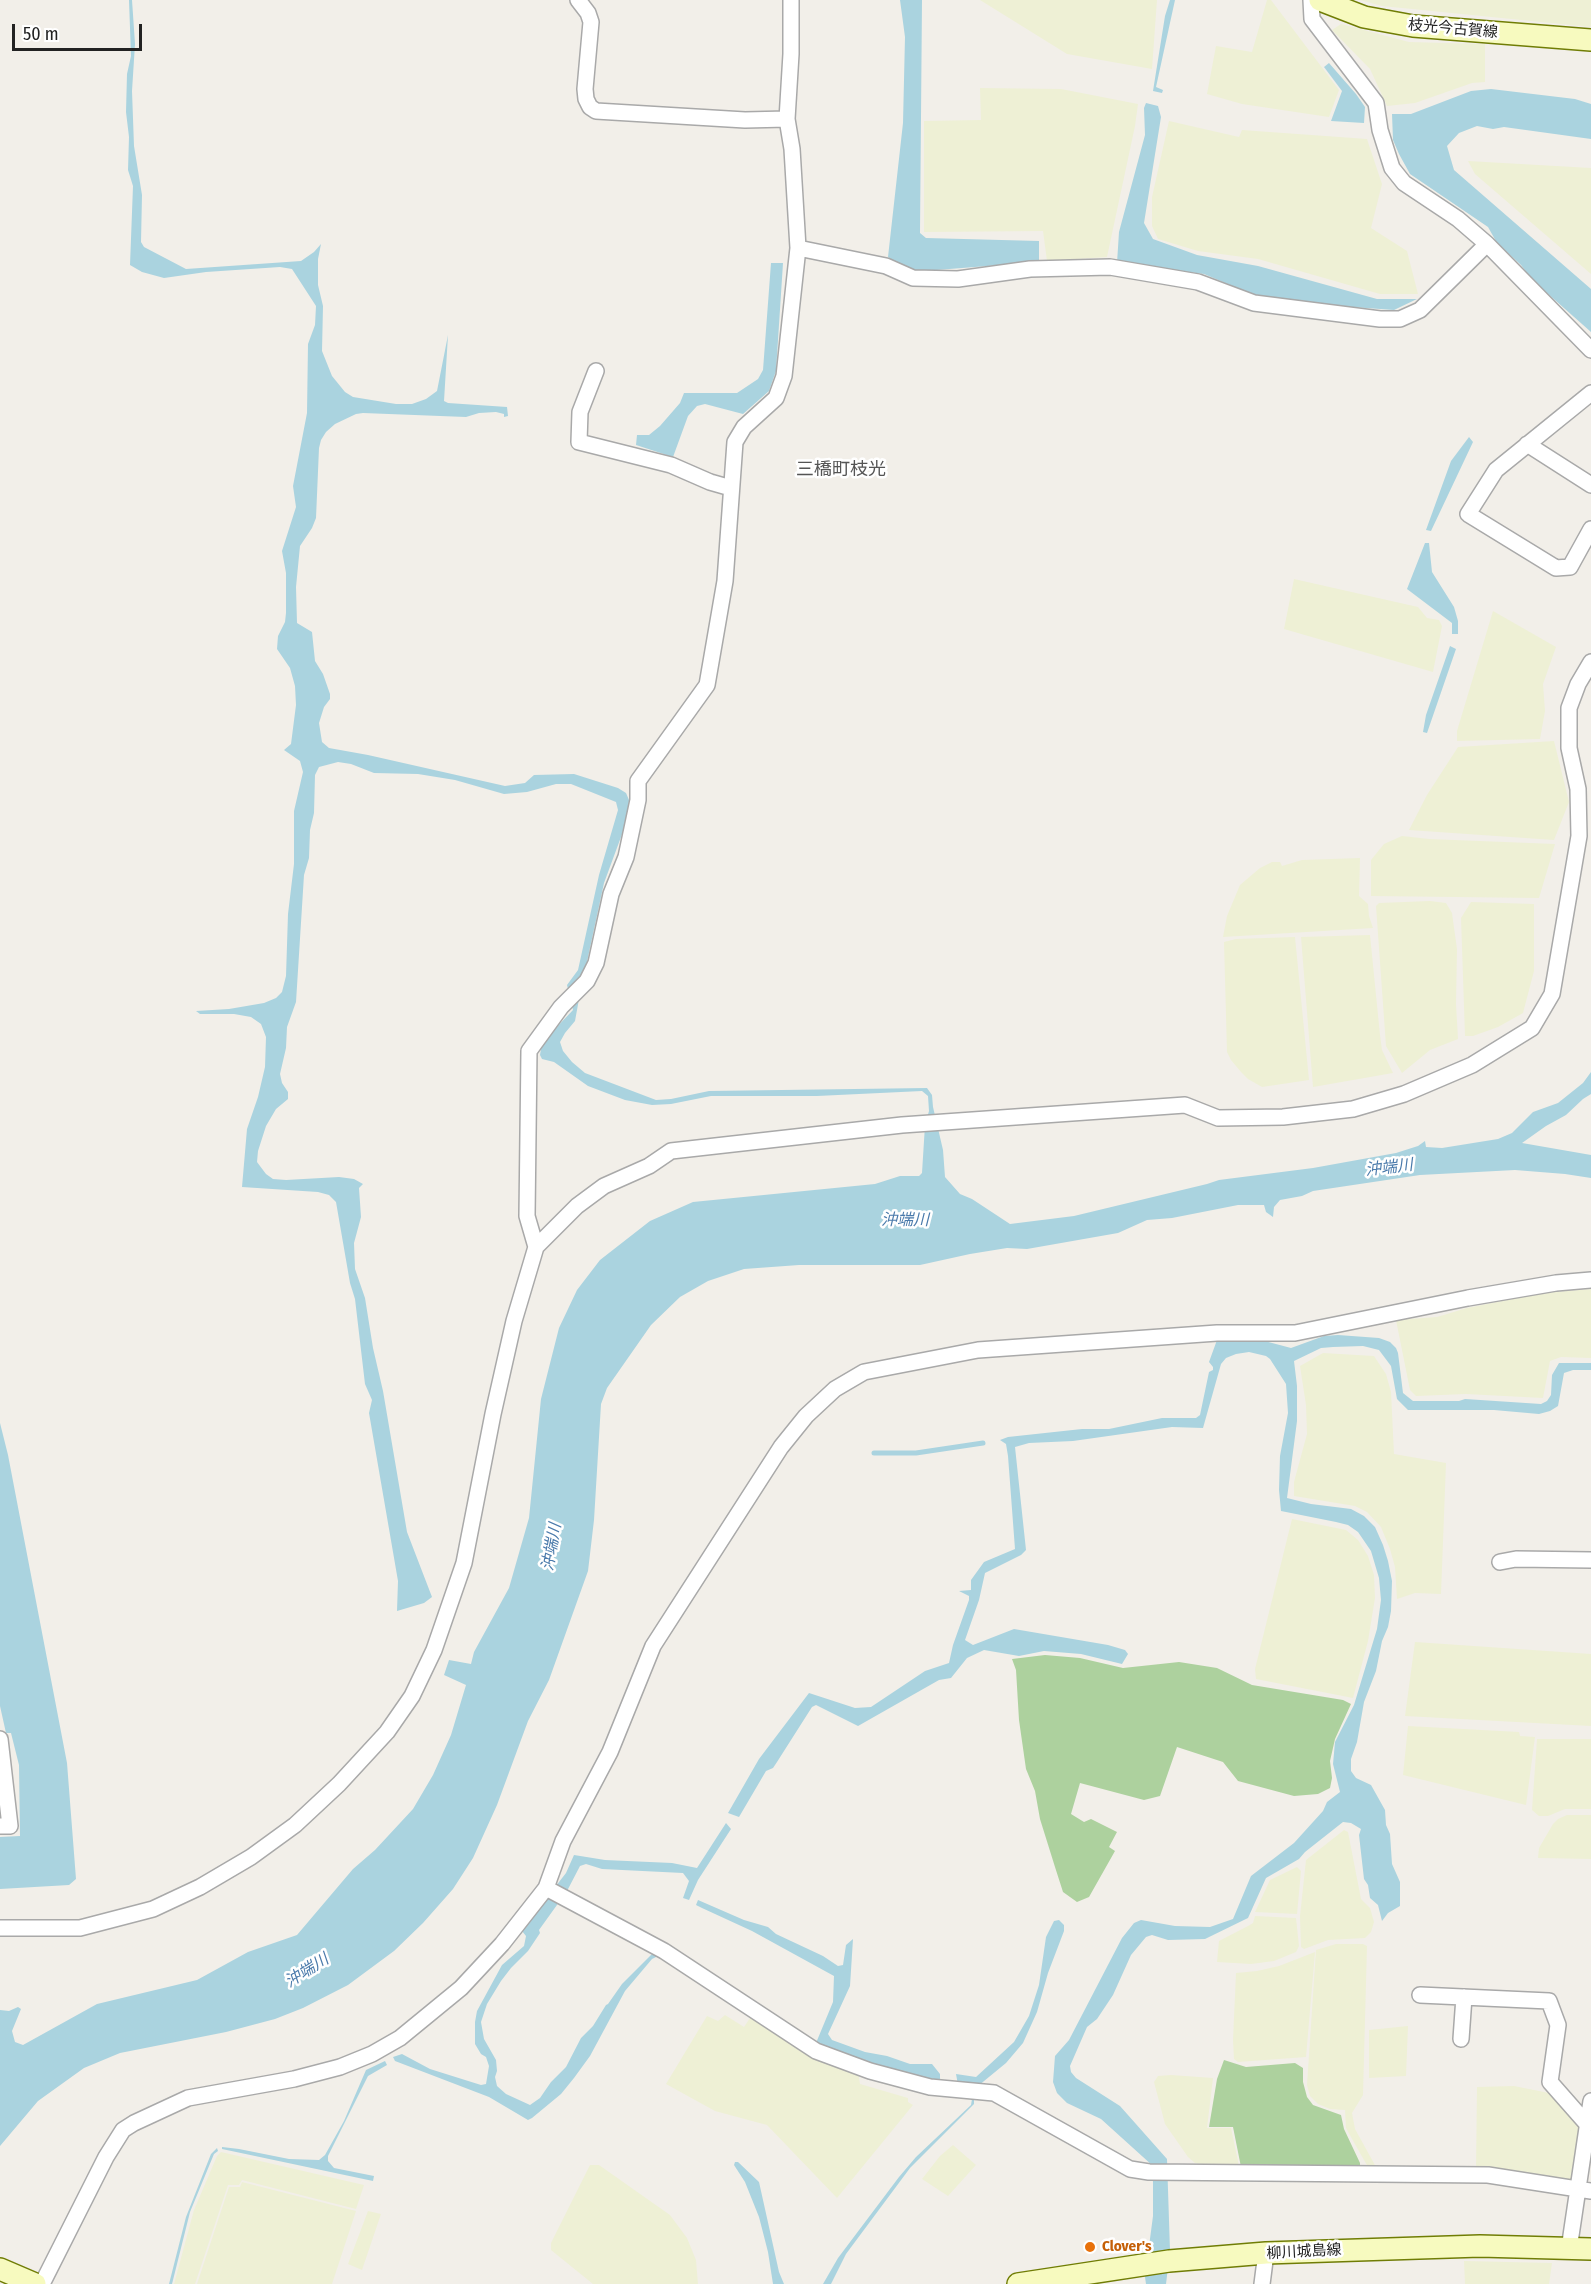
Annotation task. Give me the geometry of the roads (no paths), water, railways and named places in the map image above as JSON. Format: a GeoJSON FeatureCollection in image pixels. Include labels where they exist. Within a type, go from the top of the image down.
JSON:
{"type":"FeatureCollection","features":[{"type":"Feature","properties":{"kind":"main road","name":"枝光今古賀線"},"geometry":{"type":"LineString","coordinates":[[1320,0],[1364,17],[1413,26],[1591,40]]}},
{"type":"Feature","properties":{"kind":"main road","name":"柳川城島線"},"geometry":{"type":"LineString","coordinates":[[1018,2284],[1169,2261],[1266,2253],[1480,2246],[1591,2249]]}},
{"type":"Feature","properties":{"kind":"main road"},"geometry":{"type":"LineString","coordinates":[[0,2269],[35,2284]]}},
{"type":"Feature","properties":{"kind":"street"},"geometry":{"type":"LineString","coordinates":[[578,0],[588,13],[591,22],[585,89],[586,99],[590,107],[596,111],[745,120],[787,119]]}},
{"type":"Feature","properties":{"kind":"street"},"geometry":{"type":"LineString","coordinates":[[536,1246],[527,1216],[529,1051],[561,1007],[587,981],[596,963],[611,894],[626,857],[638,800],[638,781],[707,685],[724,581],[735,442],[744,427],[776,398],[784,376],[798,248],[792,149],[787,119],[791,54],[791,0]]}},
{"type":"Feature","properties":{"kind":"street"},"geometry":{"type":"LineString","coordinates":[[1311,0],[1312,19],[1376,103],[1380,130],[1392,168],[1404,183],[1458,219],[1487,244],[1591,350]]}},
{"type":"Feature","properties":{"kind":"street"},"geometry":{"type":"LineString","coordinates":[[798,248],[886,266],[913,279],[958,279],[1029,270],[1110,267],[1198,282],[1254,303],[1380,319],[1400,319],[1420,310],[1487,244]]}},
{"type":"Feature","properties":{"kind":"street"},"geometry":{"type":"LineString","coordinates":[[596,371],[580,412],[579,442],[671,465],[710,482],[731,488]]}},
{"type":"Feature","properties":{"kind":"street"},"geometry":{"type":"LineString","coordinates":[[1591,393],[1496,470],[1468,514],[1556,568],[1570,567],[1591,529]]}},
{"type":"Feature","properties":{"kind":"street"},"geometry":{"type":"LineString","coordinates":[[1527,444],[1591,484]]}},
{"type":"Feature","properties":{"kind":"street"},"geometry":{"type":"LineString","coordinates":[[0,1928],[80,1928],[153,1909],[200,1887],[251,1857],[295,1825],[339,1784],[387,1732],[412,1696],[429,1659],[464,1563],[514,1321],[536,1246],[577,1206],[604,1186],[648,1166],[672,1151],[902,1125],[1185,1105],[1218,1118],[1283,1117],[1353,1109],[1404,1094],[1472,1065],[1532,1028],[1552,994],[1579,836],[1578,789],[1569,748],[1569,708],[1578,684],[1591,662]]}},
{"type":"Feature","properties":{"kind":"street"},"geometry":{"type":"LineString","coordinates":[[42,2284],[106,2157],[123,2130],[188,2098],[294,2079],[340,2067],[372,2054],[400,2038],[461,1988],[502,1944],[546,1888],[563,1841],[610,1752],[653,1646],[781,1447],[806,1416],[835,1389],[864,1372],[978,1350],[1217,1334],[1295,1334],[1468,1298],[1556,1283],[1591,1280]]}},
{"type":"Feature","properties":{"kind":"street"},"geometry":{"type":"LineString","coordinates":[[1500,1562],[1516,1559],[1591,1560]]}},
{"type":"Feature","properties":{"kind":"street"},"geometry":{"type":"LineString","coordinates":[[0,1739],[10,1826],[0,1826]]}},
{"type":"Feature","properties":{"kind":"street"},"geometry":{"type":"LineString","coordinates":[[546,1888],[664,1951],[816,2050],[870,2071],[930,2087],[994,2093],[1130,2169],[1149,2172],[1488,2175],[1584,2190]]}},
{"type":"Feature","properties":{"kind":"street"},"geometry":{"type":"LineString","coordinates":[[1420,1995],[1549,2001],[1558,2025],[1550,2082],[1587,2124]]}},
{"type":"Feature","properties":{"kind":"street"},"geometry":{"type":"LineString","coordinates":[[1461,2039],[1464,1997]]}},
{"type":"Feature","properties":{"kind":"street"},"geometry":{"type":"LineString","coordinates":[[1569,2249],[1584,2190],[1587,2124],[1591,2101]]}},
{"type":"Feature","properties":{"kind":"street"},"geometry":{"type":"LineString","coordinates":[[1262,2284],[1266,2253]]}},
{"type":"Feature","properties":{"kind":"water","name":"沖端川"},"geometry":{"type":"Polygon","coordinates":[[[129,0],[132,0],[135,44],[132,91],[134,146],[142,195],[141,242],[144,247],[186,269],[301,261],[321,244],[318,259],[318,285],[323,306],[322,351],[332,376],[345,392],[353,397],[396,404],[412,404],[426,399],[437,391],[448,335],[444,401],[507,407],[508,416],[504,417],[504,414],[496,412],[479,413],[466,417],[363,413],[335,424],[326,432],[319,448],[316,518],[300,546],[296,587],[297,623],[312,632],[315,661],[323,674],[330,694],[319,723],[322,742],[329,748],[505,786],[525,783],[534,775],[574,774],[618,788],[626,793],[629,800],[628,818],[604,883],[585,971],[575,981],[574,986],[579,999],[575,1021],[560,1042],[563,1051],[585,1073],[656,1100],[709,1091],[927,1088],[932,1095],[943,1150],[945,1177],[960,1194],[972,1199],[1010,1224],[1074,1216],[1219,1180],[1313,1168],[1396,1153],[1418,1146],[1425,1141],[1426,1147],[1442,1148],[1498,1139],[1512,1133],[1533,1112],[1558,1103],[1583,1083],[1591,1072],[1591,1094],[1566,1115],[1522,1143],[1591,1155],[1591,1178],[1515,1170],[1420,1175],[1313,1191],[1302,1196],[1280,1200],[1274,1207],[1273,1217],[1266,1212],[1264,1205],[1238,1205],[1172,1218],[1147,1220],[1118,1233],[1027,1249],[1007,1248],[920,1265],[799,1265],[744,1269],[708,1281],[680,1297],[651,1325],[607,1388],[601,1404],[594,1520],[588,1571],[549,1680],[528,1721],[497,1805],[473,1858],[453,1889],[394,1951],[348,1985],[303,2008],[275,2019],[226,2032],[120,2053],[84,2068],[38,2101],[0,2146],[0,2010],[9,2011],[18,2007],[21,2009],[12,2031],[15,2042],[23,2045],[97,2004],[197,1980],[248,1952],[297,1935],[353,1869],[375,1850],[413,1809],[433,1775],[451,1735],[466,1685],[444,1675],[449,1660],[471,1664],[474,1652],[509,1588],[529,1518],[541,1399],[559,1328],[577,1290],[600,1260],[650,1221],[693,1202],[875,1184],[900,1176],[919,1176],[922,1173],[925,1125],[929,1111],[928,1096],[922,1091],[817,1096],[711,1096],[671,1104],[652,1105],[625,1100],[588,1086],[554,1062],[542,1059],[540,1055],[551,1033],[573,1010],[567,985],[578,970],[599,875],[618,810],[616,802],[571,784],[556,784],[527,792],[504,794],[455,780],[418,774],[374,773],[351,764],[338,762],[319,767],[315,775],[314,813],[310,830],[309,858],[304,875],[296,1002],[287,1027],[286,1048],[280,1074],[282,1083],[288,1092],[288,1099],[276,1109],[266,1126],[257,1162],[273,1179],[339,1177],[354,1179],[363,1184],[359,1188],[361,1217],[354,1243],[355,1269],[365,1298],[407,1532],[432,1597],[424,1603],[397,1611],[398,1581],[369,1413],[372,1400],[365,1384],[355,1299],[350,1283],[336,1202],[329,1195],[318,1192],[242,1187],[247,1129],[265,1067],[266,1037],[261,1024],[251,1017],[234,1014],[200,1014],[196,1011],[229,1009],[264,1003],[276,998],[282,992],[286,976],[288,914],[294,864],[294,811],[303,772],[300,761],[284,750],[291,744],[296,705],[295,686],[290,668],[277,649],[278,636],[285,622],[286,613],[286,573],[282,551],[296,507],[293,486],[307,413],[308,344],[315,325],[316,306],[292,269],[280,267],[206,272],[164,278],[142,272],[130,265],[133,186],[128,170],[129,137],[126,112],[127,74],[131,56],[129,0]]]}},
{"type":"Feature","properties":{"kind":"water"},"geometry":{"type":"Polygon","coordinates":[[[900,0],[922,0],[920,233],[926,238],[1039,241],[1039,262],[911,272],[888,257],[903,123],[905,37],[900,0]]]}},
{"type":"Feature","properties":{"kind":"water"},"geometry":{"type":"Polygon","coordinates":[[[1170,0],[1175,0],[1156,87],[1163,90],[1162,93],[1153,91],[1165,16],[1170,0]]]}},
{"type":"Feature","properties":{"kind":"water"},"geometry":{"type":"Polygon","coordinates":[[[1329,63],[1365,107],[1364,123],[1331,121],[1342,91],[1324,67],[1329,63]]]}},
{"type":"Feature","properties":{"kind":"water"},"geometry":{"type":"Polygon","coordinates":[[[1491,89],[1575,99],[1591,104],[1591,139],[1504,127],[1493,129],[1477,126],[1459,133],[1447,146],[1454,170],[1591,289],[1591,332],[1547,293],[1533,286],[1530,277],[1521,265],[1497,243],[1488,227],[1410,174],[1393,140],[1392,114],[1411,114],[1471,91],[1491,89]]]}},
{"type":"Feature","properties":{"kind":"water"},"geometry":{"type":"Polygon","coordinates":[[[1146,103],[1158,106],[1161,117],[1144,223],[1153,239],[1197,255],[1258,266],[1377,299],[1417,299],[1394,310],[1268,301],[1204,274],[1117,263],[1119,232],[1145,135],[1144,108],[1146,103]]]}},
{"type":"Feature","properties":{"kind":"water"},"geometry":{"type":"Polygon","coordinates":[[[771,263],[783,263],[776,371],[769,391],[743,414],[705,404],[697,406],[688,416],[673,457],[636,445],[637,435],[649,435],[660,426],[680,403],[684,393],[737,393],[758,379],[763,370],[771,263]]]}},
{"type":"Feature","properties":{"kind":"water"},"geometry":{"type":"Polygon","coordinates":[[[1469,437],[1473,442],[1431,531],[1426,530],[1451,461],[1469,437]]]}},
{"type":"Feature","properties":{"kind":"water"},"geometry":{"type":"Polygon","coordinates":[[[1425,543],[1429,543],[1432,572],[1454,607],[1458,621],[1458,634],[1452,634],[1452,623],[1407,589],[1425,543]]]}},
{"type":"Feature","properties":{"kind":"water"},"geometry":{"type":"Polygon","coordinates":[[[1450,646],[1456,649],[1427,733],[1423,732],[1426,715],[1450,646]]]}},
{"type":"Feature","properties":{"kind":"water"},"geometry":{"type":"Polygon","coordinates":[[[1324,1336],[1379,1338],[1390,1342],[1398,1353],[1403,1393],[1413,1401],[1465,1399],[1541,1404],[1551,1395],[1552,1375],[1559,1363],[1591,1363],[1591,1370],[1573,1370],[1564,1373],[1558,1406],[1539,1414],[1494,1410],[1408,1410],[1397,1399],[1391,1366],[1379,1350],[1363,1346],[1321,1348],[1294,1361],[1297,1421],[1287,1498],[1311,1504],[1351,1509],[1364,1516],[1375,1527],[1383,1545],[1392,1581],[1388,1627],[1382,1641],[1376,1671],[1364,1702],[1357,1742],[1351,1759],[1351,1771],[1356,1778],[1371,1785],[1385,1810],[1386,1825],[1390,1834],[1392,1864],[1400,1882],[1400,1906],[1388,1913],[1382,1921],[1378,1905],[1370,1898],[1368,1885],[1364,1879],[1359,1835],[1361,1829],[1351,1823],[1343,1822],[1299,1859],[1266,1878],[1248,1918],[1205,1939],[1168,1940],[1152,1935],[1146,1937],[1131,1955],[1113,1995],[1097,2019],[1087,2027],[1070,2066],[1076,2078],[1120,2106],[1167,2159],[1170,2251],[1166,2284],[1146,2284],[1153,2216],[1153,2166],[1101,2119],[1067,2103],[1057,2093],[1053,2082],[1055,2056],[1069,2040],[1122,1938],[1134,1923],[1141,1920],[1175,1926],[1210,1927],[1233,1919],[1251,1876],[1294,1843],[1323,1811],[1327,1802],[1340,1792],[1333,1764],[1335,1742],[1354,1705],[1377,1629],[1381,1600],[1379,1578],[1371,1551],[1358,1532],[1348,1525],[1281,1511],[1280,1456],[1288,1413],[1286,1384],[1270,1359],[1249,1352],[1226,1358],[1221,1364],[1203,1428],[1172,1427],[1073,1441],[1029,1443],[1015,1447],[1026,1550],[1021,1555],[985,1573],[979,1600],[965,1640],[973,1645],[1014,1629],[1125,1650],[1128,1654],[1122,1664],[1081,1654],[1044,1651],[1019,1656],[984,1650],[967,1658],[951,1678],[939,1680],[858,1726],[816,1705],[812,1707],[773,1768],[766,1771],[739,1817],[728,1813],[759,1759],[809,1693],[855,1708],[871,1707],[925,1671],[949,1663],[969,1600],[969,1596],[959,1591],[971,1590],[971,1580],[984,1562],[1015,1549],[1008,1456],[1006,1444],[1000,1440],[1008,1437],[1082,1429],[1109,1429],[1162,1418],[1196,1418],[1200,1415],[1209,1372],[1213,1370],[1209,1362],[1217,1340],[1257,1339],[1291,1348],[1324,1336]]]}},
{"type":"Feature","properties":{"kind":"water"},"geometry":{"type":"Polygon","coordinates":[[[0,1423],[67,1763],[76,1879],[69,1885],[0,1889],[0,1837],[20,1836],[19,1765],[11,1733],[6,1733],[0,1706],[0,1423]]]}},
{"type":"Feature","properties":{"kind":"water"},"geometry":{"type":"Polygon","coordinates":[[[726,1823],[731,1829],[698,1880],[689,1900],[683,1898],[689,1881],[683,1873],[602,1869],[586,1864],[580,1866],[567,1891],[539,1930],[540,1933],[528,1951],[501,1981],[487,2004],[481,2022],[484,2039],[496,2060],[497,2086],[506,2094],[530,2105],[540,2098],[551,2082],[566,2067],[581,2038],[593,2026],[622,1984],[652,1954],[656,1952],[660,1955],[652,1959],[625,1991],[590,2056],[574,2078],[561,2094],[532,2118],[528,2120],[489,2097],[395,2061],[393,2057],[402,2054],[430,2069],[481,2085],[486,2084],[489,2066],[486,2057],[481,2054],[475,2044],[477,2011],[502,1965],[524,1946],[526,1936],[522,1931],[524,1927],[566,1873],[574,1855],[605,1860],[672,1863],[697,1868],[726,1823]]]}},
{"type":"Feature","properties":{"kind":"water"},"geometry":{"type":"Polygon","coordinates":[[[698,1900],[744,1920],[768,1927],[776,1934],[823,1956],[838,1966],[843,1965],[846,1945],[853,1939],[850,1986],[828,2034],[832,2040],[865,2052],[887,2056],[910,2064],[932,2064],[940,2074],[940,2081],[925,2080],[853,2060],[816,2043],[833,2002],[834,1976],[752,1931],[696,1905],[698,1900]]]}},
{"type":"Feature","properties":{"kind":"water"},"geometry":{"type":"Polygon","coordinates":[[[1059,1920],[1064,1925],[1064,1931],[1048,1973],[1037,2012],[1023,2043],[1006,2063],[978,2086],[958,2085],[956,2074],[976,2077],[1014,2042],[1029,2016],[1039,1985],[1046,1937],[1054,1921],[1059,1920]]]}},
{"type":"Feature","properties":{"kind":"water"},"geometry":{"type":"Polygon","coordinates":[[[385,2061],[387,2065],[368,2076],[328,2156],[328,2161],[334,2168],[374,2176],[373,2181],[222,2149],[222,2147],[239,2149],[289,2159],[319,2160],[325,2155],[344,2121],[366,2070],[385,2061]]]}},
{"type":"Feature","properties":{"kind":"water"},"geometry":{"type":"Polygon","coordinates":[[[972,2099],[974,2104],[910,2168],[846,2254],[831,2284],[823,2284],[838,2258],[899,2177],[916,2157],[971,2105],[972,2099]]]}},
{"type":"Feature","properties":{"kind":"water"},"geometry":{"type":"Polygon","coordinates":[[[217,2148],[218,2151],[214,2154],[190,2212],[172,2284],[169,2284],[186,2217],[211,2154],[217,2148]]]}},
{"type":"Feature","properties":{"kind":"water"},"geometry":{"type":"Polygon","coordinates":[[[738,2162],[759,2182],[779,2272],[784,2284],[773,2284],[759,2217],[745,2182],[734,2165],[738,2162]]]}},
{"type":"Feature","properties":{"kind":"waterway"},"geometry":{"type":"LineString","coordinates":[[874,1453],[916,1453],[983,1443]]}},
{"type":"Feature","properties":{"kind":"place","name":"Clover's"},"geometry":{"type":"Point","coordinates":[1090,2247]}},
{"type":"Feature","properties":{"kind":"district","name":"三橋町枝光"},"geometry":{"type":"Point","coordinates":[841,470]}}]}
